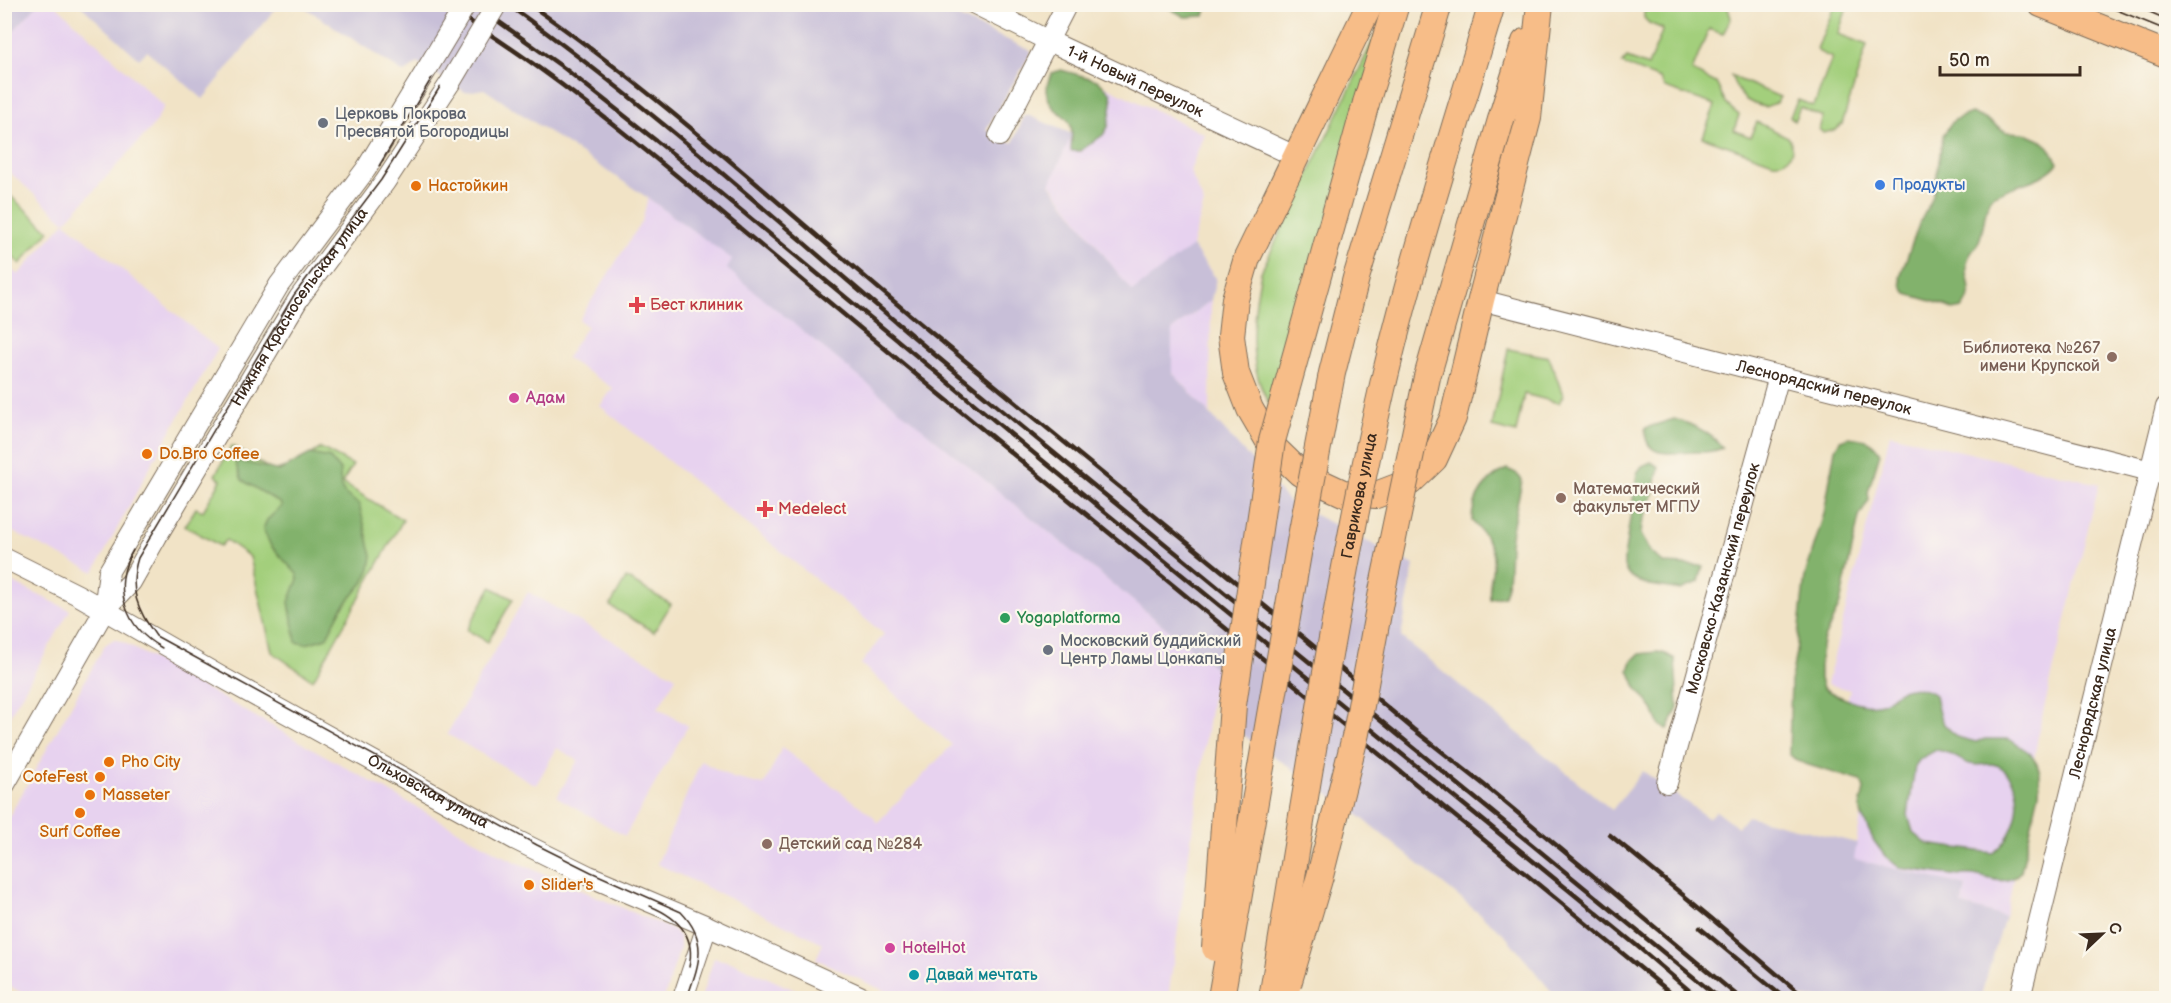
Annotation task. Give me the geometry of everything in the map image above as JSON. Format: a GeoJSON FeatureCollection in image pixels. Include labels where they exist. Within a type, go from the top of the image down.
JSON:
{"type":"FeatureCollection","features":[{"type":"Feature","properties":{"kind":"main road"},"geometry":{"type":"LineString","coordinates":[[1370,4],[1247,258],[1235,299],[1231,336],[1236,373],[1250,409],[1270,445],[1300,473],[1343,493],[1376,495],[1410,482],[1418,475],[1434,459],[1453,418],[1480,300],[1528,118],[1538,4]]}},
{"type":"Feature","properties":{"kind":"main road"},"geometry":{"type":"LineString","coordinates":[[1212,999],[1233,705],[1272,441],[1366,103],[1396,4]]}},
{"type":"Feature","properties":{"kind":"main road"},"geometry":{"type":"LineString","coordinates":[[1221,999],[1298,554],[1332,373],[1356,278],[1439,4]]}},
{"type":"Feature","properties":{"kind":"main road","name":"Гаврикова улица"},"geometry":{"type":"LineString","coordinates":[[1272,999],[1347,553],[1382,389],[1408,285],[1492,4]]}},
{"type":"Feature","properties":{"kind":"main road"},"geometry":{"type":"LineString","coordinates":[[1284,999],[1320,876],[1356,733],[1383,586],[1427,377],[1502,116],[1538,4]]}},
{"type":"Feature","properties":{"kind":"main road"},"geometry":{"type":"LineString","coordinates":[[2041,4],[2166,54]]}},
{"type":"Feature","properties":{"kind":"street","name":"Нижняя Красносельская улица"},"geometry":{"type":"LineString","coordinates":[[104,611],[109,571],[242,344],[279,285],[366,169],[466,4]]}},
{"type":"Feature","properties":{"kind":"street","name":"Нижняя Красносельская улица"},"geometry":{"type":"LineString","coordinates":[[4,786],[104,611],[131,582],[259,362],[299,298],[385,182],[450,83],[497,4]]}},
{"type":"Feature","properties":{"kind":"street","name":"1-й Новый переулок"},"geometry":{"type":"LineString","coordinates":[[975,4],[1297,157]]}},
{"type":"Feature","properties":{"kind":"street"},"geometry":{"type":"LineString","coordinates":[[999,136],[1067,4]]}},
{"type":"Feature","properties":{"kind":"street","name":"Леснорядский переулок"},"geometry":{"type":"LineString","coordinates":[[1480,300],[2158,473]]}},
{"type":"Feature","properties":{"kind":"street","name":"Московско-Казанский переулок"},"geometry":{"type":"LineString","coordinates":[[1667,783],[1779,376]]}},
{"type":"Feature","properties":{"kind":"street","name":"Леснорядская улица"},"geometry":{"type":"LineString","coordinates":[[2020,999],[2158,473],[2166,407]]}},
{"type":"Feature","properties":{"kind":"street","name":"Ольховская улица"},"geometry":{"type":"LineString","coordinates":[[4,558],[509,836],[590,876],[707,926],[864,999]]}},
{"type":"Feature","properties":{"kind":"street"},"geometry":{"type":"LineString","coordinates":[[683,999],[707,926]]}},
{"type":"Feature","properties":{"kind":"shaded area"},"geometry":{"type":"Polygon","coordinates":[[[4,5],[37,5],[5,40],[4,5]]]}},
{"type":"Feature","properties":{"kind":"shaded area"},"geometry":{"type":"Polygon","coordinates":[[[37,5],[56,5],[164,106],[154,125],[65,222],[5,168],[5,40],[37,5]]]}},
{"type":"Feature","properties":{"kind":"shaded area"},"geometry":{"type":"Polygon","coordinates":[[[80,5],[278,5],[203,99],[147,51],[139,59],[80,5]]]}},
{"type":"Feature","properties":{"kind":"shaded area"},"geometry":{"type":"Polygon","coordinates":[[[301,5],[931,5],[1032,51],[986,130],[1013,143],[1025,114],[1072,134],[1050,184],[1132,292],[1192,246],[1216,279],[1211,300],[1172,330],[1172,372],[1289,502],[1414,565],[1401,637],[1612,810],[1643,771],[1708,818],[1716,811],[1738,827],[1747,816],[1857,843],[1854,859],[1966,886],[1962,905],[2005,917],[1980,998],[1557,998],[1503,933],[1357,814],[1219,718],[1214,682],[1220,672],[727,269],[732,259],[648,198],[484,89],[465,92],[418,63],[404,73],[301,5]]]}},
{"type":"Feature","properties":{"kind":"shaded area"},"geometry":{"type":"Polygon","coordinates":[[[1095,81],[1204,134],[1190,171],[1204,203],[1192,246],[1212,273],[1152,319],[1050,183],[1095,81]]]}},
{"type":"Feature","properties":{"kind":"shaded area"},"geometry":{"type":"Polygon","coordinates":[[[648,198],[733,259],[728,269],[1220,672],[1214,682],[1168,998],[900,998],[816,959],[823,943],[657,864],[701,761],[733,778],[764,785],[782,748],[873,816],[877,823],[952,745],[861,664],[884,634],[600,406],[613,388],[566,358],[587,326],[579,320],[642,221],[648,198]]]}},
{"type":"Feature","properties":{"kind":"shaded area"},"geometry":{"type":"Polygon","coordinates":[[[65,222],[218,349],[151,465],[94,572],[5,528],[5,276],[11,269],[18,275],[65,222]]]}},
{"type":"Feature","properties":{"kind":"shaded area"},"geometry":{"type":"Polygon","coordinates":[[[1211,300],[1210,414],[1172,372],[1172,330],[1211,300]]]}},
{"type":"Feature","properties":{"kind":"shaded area"},"geometry":{"type":"Polygon","coordinates":[[[1890,434],[2099,484],[2040,725],[2005,917],[1962,905],[1966,886],[1853,859],[1877,733],[1841,725],[1850,690],[1827,684],[1890,434]]]}},
{"type":"Feature","properties":{"kind":"shaded area"},"geometry":{"type":"Polygon","coordinates":[[[9,581],[70,610],[5,724],[4,589],[9,581]]]}},
{"type":"Feature","properties":{"kind":"shaded area"},"geometry":{"type":"Polygon","coordinates":[[[528,592],[676,677],[658,708],[688,726],[625,836],[557,797],[578,760],[557,748],[536,785],[447,734],[528,592]]]}},
{"type":"Feature","properties":{"kind":"shaded area"},"geometry":{"type":"Polygon","coordinates":[[[114,639],[507,858],[674,930],[680,938],[680,948],[664,998],[30,998],[5,983],[5,824],[105,645],[114,639]]]}},
{"type":"Feature","properties":{"kind":"shaded area"},"geometry":{"type":"Polygon","coordinates":[[[714,958],[735,963],[812,998],[701,998],[714,958]]]}},
{"type":"Feature","properties":{"kind":"green space"},"geometry":{"type":"Polygon","coordinates":[[[1647,4],[1727,5],[1731,18],[1723,34],[1709,29],[1692,71],[1716,83],[1727,105],[1739,115],[1734,130],[1750,137],[1757,122],[1788,137],[1792,147],[1787,158],[1773,162],[1703,137],[1715,105],[1665,88],[1660,79],[1622,64],[1627,58],[1648,66],[1663,29],[1649,23],[1644,18],[1647,4]]]}},
{"type":"Feature","properties":{"kind":"green space"},"geometry":{"type":"Polygon","coordinates":[[[1163,5],[1207,5],[1204,16],[1185,17],[1163,5]]]}},
{"type":"Feature","properties":{"kind":"green space"},"geometry":{"type":"Polygon","coordinates":[[[1835,5],[1848,5],[1838,34],[1867,45],[1842,124],[1836,130],[1823,133],[1819,129],[1823,117],[1800,107],[1794,121],[1790,116],[1798,100],[1814,106],[1832,58],[1817,49],[1835,5]]]}},
{"type":"Feature","properties":{"kind":"green space"},"geometry":{"type":"Polygon","coordinates":[[[1387,12],[1273,410],[1258,378],[1253,343],[1255,307],[1261,272],[1387,12]]]}},
{"type":"Feature","properties":{"kind":"green space"},"geometry":{"type":"Polygon","coordinates":[[[1061,70],[1097,80],[1111,93],[1112,103],[1108,127],[1103,135],[1080,151],[1071,151],[1071,125],[1052,105],[1048,96],[1047,87],[1052,73],[1061,70]]]}},
{"type":"Feature","properties":{"kind":"green space"},"geometry":{"type":"Polygon","coordinates":[[[1731,76],[1780,97],[1776,103],[1765,107],[1752,103],[1743,97],[1731,76]]]}},
{"type":"Feature","properties":{"kind":"green space"},"geometry":{"type":"Polygon","coordinates":[[[1971,113],[2006,132],[2024,133],[2042,141],[2049,147],[2058,163],[2043,175],[1990,198],[1980,238],[1968,260],[1969,296],[1963,308],[1953,310],[1945,305],[1907,294],[1902,287],[1900,277],[1919,224],[1932,199],[1943,135],[1954,120],[1971,113]]]}},
{"type":"Feature","properties":{"kind":"green space"},"geometry":{"type":"Polygon","coordinates":[[[5,191],[49,231],[20,264],[5,250],[5,191]]]}},
{"type":"Feature","properties":{"kind":"green space"},"geometry":{"type":"Polygon","coordinates":[[[1508,349],[1549,357],[1563,395],[1559,403],[1524,394],[1516,433],[1492,427],[1508,349]]]}},
{"type":"Feature","properties":{"kind":"green space"},"geometry":{"type":"Polygon","coordinates":[[[1674,419],[1701,430],[1723,448],[1709,452],[1670,453],[1655,450],[1649,446],[1645,428],[1674,419]]]}},
{"type":"Feature","properties":{"kind":"green space"},"geometry":{"type":"Polygon","coordinates":[[[1849,437],[1863,439],[1870,442],[1880,453],[1868,492],[1869,500],[1859,517],[1840,604],[1823,641],[1820,679],[1823,688],[1844,698],[1869,704],[1884,702],[1900,690],[1916,688],[1926,690],[1935,695],[1943,723],[1957,737],[1976,742],[1985,739],[2009,739],[2030,753],[2040,773],[2039,793],[2021,871],[2007,880],[1900,868],[1885,856],[1874,841],[1862,816],[1860,807],[1864,789],[1861,781],[1805,764],[1789,754],[1791,680],[1805,576],[1824,514],[1835,449],[1840,440],[1849,437]],[[1936,750],[1920,759],[1915,766],[1908,815],[1913,832],[1927,844],[1993,853],[2002,845],[2014,824],[2018,799],[2016,788],[2010,777],[1998,766],[1970,764],[1936,750]]]}},
{"type":"Feature","properties":{"kind":"green space"},"geometry":{"type":"Polygon","coordinates":[[[232,446],[273,471],[298,463],[321,448],[353,465],[342,483],[403,520],[313,680],[272,652],[250,557],[226,540],[220,546],[185,526],[196,508],[203,511],[221,480],[215,475],[232,446]]]}},
{"type":"Feature","properties":{"kind":"green space"},"geometry":{"type":"Polygon","coordinates":[[[310,454],[330,458],[340,470],[340,483],[343,491],[359,504],[372,556],[370,568],[363,583],[342,608],[326,638],[306,644],[296,642],[289,602],[298,579],[297,574],[271,546],[263,529],[267,520],[282,506],[242,480],[235,462],[240,461],[279,471],[310,454]]]}},
{"type":"Feature","properties":{"kind":"green space"},"geometry":{"type":"Polygon","coordinates":[[[1651,462],[1659,467],[1641,534],[1650,551],[1664,564],[1703,566],[1699,582],[1681,590],[1644,584],[1628,575],[1624,567],[1637,473],[1642,466],[1651,462]]]}},
{"type":"Feature","properties":{"kind":"green space"},"geometry":{"type":"Polygon","coordinates":[[[1507,469],[1516,473],[1522,480],[1511,537],[1506,590],[1504,596],[1490,599],[1492,552],[1484,535],[1472,521],[1473,512],[1482,490],[1493,478],[1507,469]]]}},
{"type":"Feature","properties":{"kind":"green space"},"geometry":{"type":"Polygon","coordinates":[[[626,578],[671,604],[654,632],[610,606],[626,578]]]}},
{"type":"Feature","properties":{"kind":"green space"},"geometry":{"type":"Polygon","coordinates":[[[491,587],[513,599],[488,642],[467,630],[491,587]]]}},
{"type":"Feature","properties":{"kind":"green space"},"geometry":{"type":"Polygon","coordinates":[[[1658,652],[1675,659],[1678,708],[1668,729],[1660,726],[1653,709],[1636,687],[1629,670],[1632,661],[1639,654],[1658,652]]]}},
{"type":"Feature","properties":{"kind":"tram line"},"geometry":{"type":"LineString","coordinates":[[379,166],[476,4]]}},
{"type":"Feature","properties":{"kind":"tram line"},"geometry":{"type":"LineString","coordinates":[[489,4],[381,180],[294,295],[138,558],[134,580],[136,599],[144,618],[156,636],[537,845],[681,912],[695,933],[699,953],[687,998]]}},
{"type":"Feature","properties":{"kind":"tram line"},"geometry":{"type":"LineString","coordinates":[[2102,4],[2166,30]]}},
{"type":"Feature","properties":{"kind":"tram line"},"geometry":{"type":"LineString","coordinates":[[2131,4],[2166,19]]}},
{"type":"Feature","properties":{"kind":"tram line"},"geometry":{"type":"LineString","coordinates":[[133,550],[126,564],[123,578],[125,605],[139,629],[149,640],[162,648]]}},
{"type":"Feature","properties":{"kind":"tram line"},"geometry":{"type":"LineString","coordinates":[[650,906],[668,916],[682,929],[690,946],[689,967]]}},
{"type":"Feature","properties":{"kind":"railway"},"geometry":{"type":"LineString","coordinates":[[442,4],[479,27],[584,101],[651,154],[931,387],[1677,998]]}},
{"type":"Feature","properties":{"kind":"railway"},"geometry":{"type":"LineString","coordinates":[[471,4],[564,68],[673,154],[1100,508],[1698,998]]}},
{"type":"Feature","properties":{"kind":"railway"},"geometry":{"type":"LineString","coordinates":[[507,4],[567,48],[685,142],[970,384],[1719,998]]}},
{"type":"Feature","properties":{"kind":"railway"},"geometry":{"type":"LineString","coordinates":[[529,4],[626,76],[720,152],[903,309],[1413,729],[1483,784],[1740,998]]}},
{"type":"Feature","properties":{"kind":"railway"},"geometry":{"type":"LineString","coordinates":[[1610,835],[1805,998]]}},
{"type":"Feature","properties":{"kind":"railway"},"geometry":{"type":"LineString","coordinates":[[1700,928],[1784,998]]}},
{"type":"Feature","properties":{"kind":"place","name":"Церковь Покрова Пресвятой Богородицы"},"geometry":{"type":"Point","coordinates":[323,123]}},
{"type":"Feature","properties":{"kind":"place","name":"Продукты"},"geometry":{"type":"Point","coordinates":[1880,185]}},
{"type":"Feature","properties":{"kind":"place","name":"Настойкин"},"geometry":{"type":"Point","coordinates":[416,186]}},
{"type":"Feature","properties":{"kind":"place","name":"Бест клиник"},"geometry":{"type":"Point","coordinates":[637,305]}},
{"type":"Feature","properties":{"kind":"place","name":"Библиотека №267 имени Крупской"},"geometry":{"type":"Point","coordinates":[2112,357]}},
{"type":"Feature","properties":{"kind":"place","name":"Адам"},"geometry":{"type":"Point","coordinates":[514,398]}},
{"type":"Feature","properties":{"kind":"place","name":"Do.Bro Coffee"},"geometry":{"type":"Point","coordinates":[147,454]}},
{"type":"Feature","properties":{"kind":"place","name":"Математический факультет МГПУ"},"geometry":{"type":"Point","coordinates":[1561,498]}},
{"type":"Feature","properties":{"kind":"place","name":"Medelect"},"geometry":{"type":"Point","coordinates":[765,509]}},
{"type":"Feature","properties":{"kind":"place","name":"Yogaplatforma"},"geometry":{"type":"Point","coordinates":[1005,618]}},
{"type":"Feature","properties":{"kind":"place","name":"Московский буддийский Центр Ламы Цонкапы"},"geometry":{"type":"Point","coordinates":[1048,650]}},
{"type":"Feature","properties":{"kind":"place","name":"Pho City"},"geometry":{"type":"Point","coordinates":[109,762]}},
{"type":"Feature","properties":{"kind":"place","name":"CofeFest"},"geometry":{"type":"Point","coordinates":[100,777]}},
{"type":"Feature","properties":{"kind":"place","name":"Masseter"},"geometry":{"type":"Point","coordinates":[90,795]}},
{"type":"Feature","properties":{"kind":"place","name":"Surf Coffee"},"geometry":{"type":"Point","coordinates":[80,813]}},
{"type":"Feature","properties":{"kind":"place","name":"Детский сад №284"},"geometry":{"type":"Point","coordinates":[767,844]}},
{"type":"Feature","properties":{"kind":"place","name":"Slider's"},"geometry":{"type":"Point","coordinates":[529,885]}},
{"type":"Feature","properties":{"kind":"place","name":"HotelHot"},"geometry":{"type":"Point","coordinates":[890,948]}},
{"type":"Feature","properties":{"kind":"place","name":"Давай мечтать"},"geometry":{"type":"Point","coordinates":[914,975]}}]}
